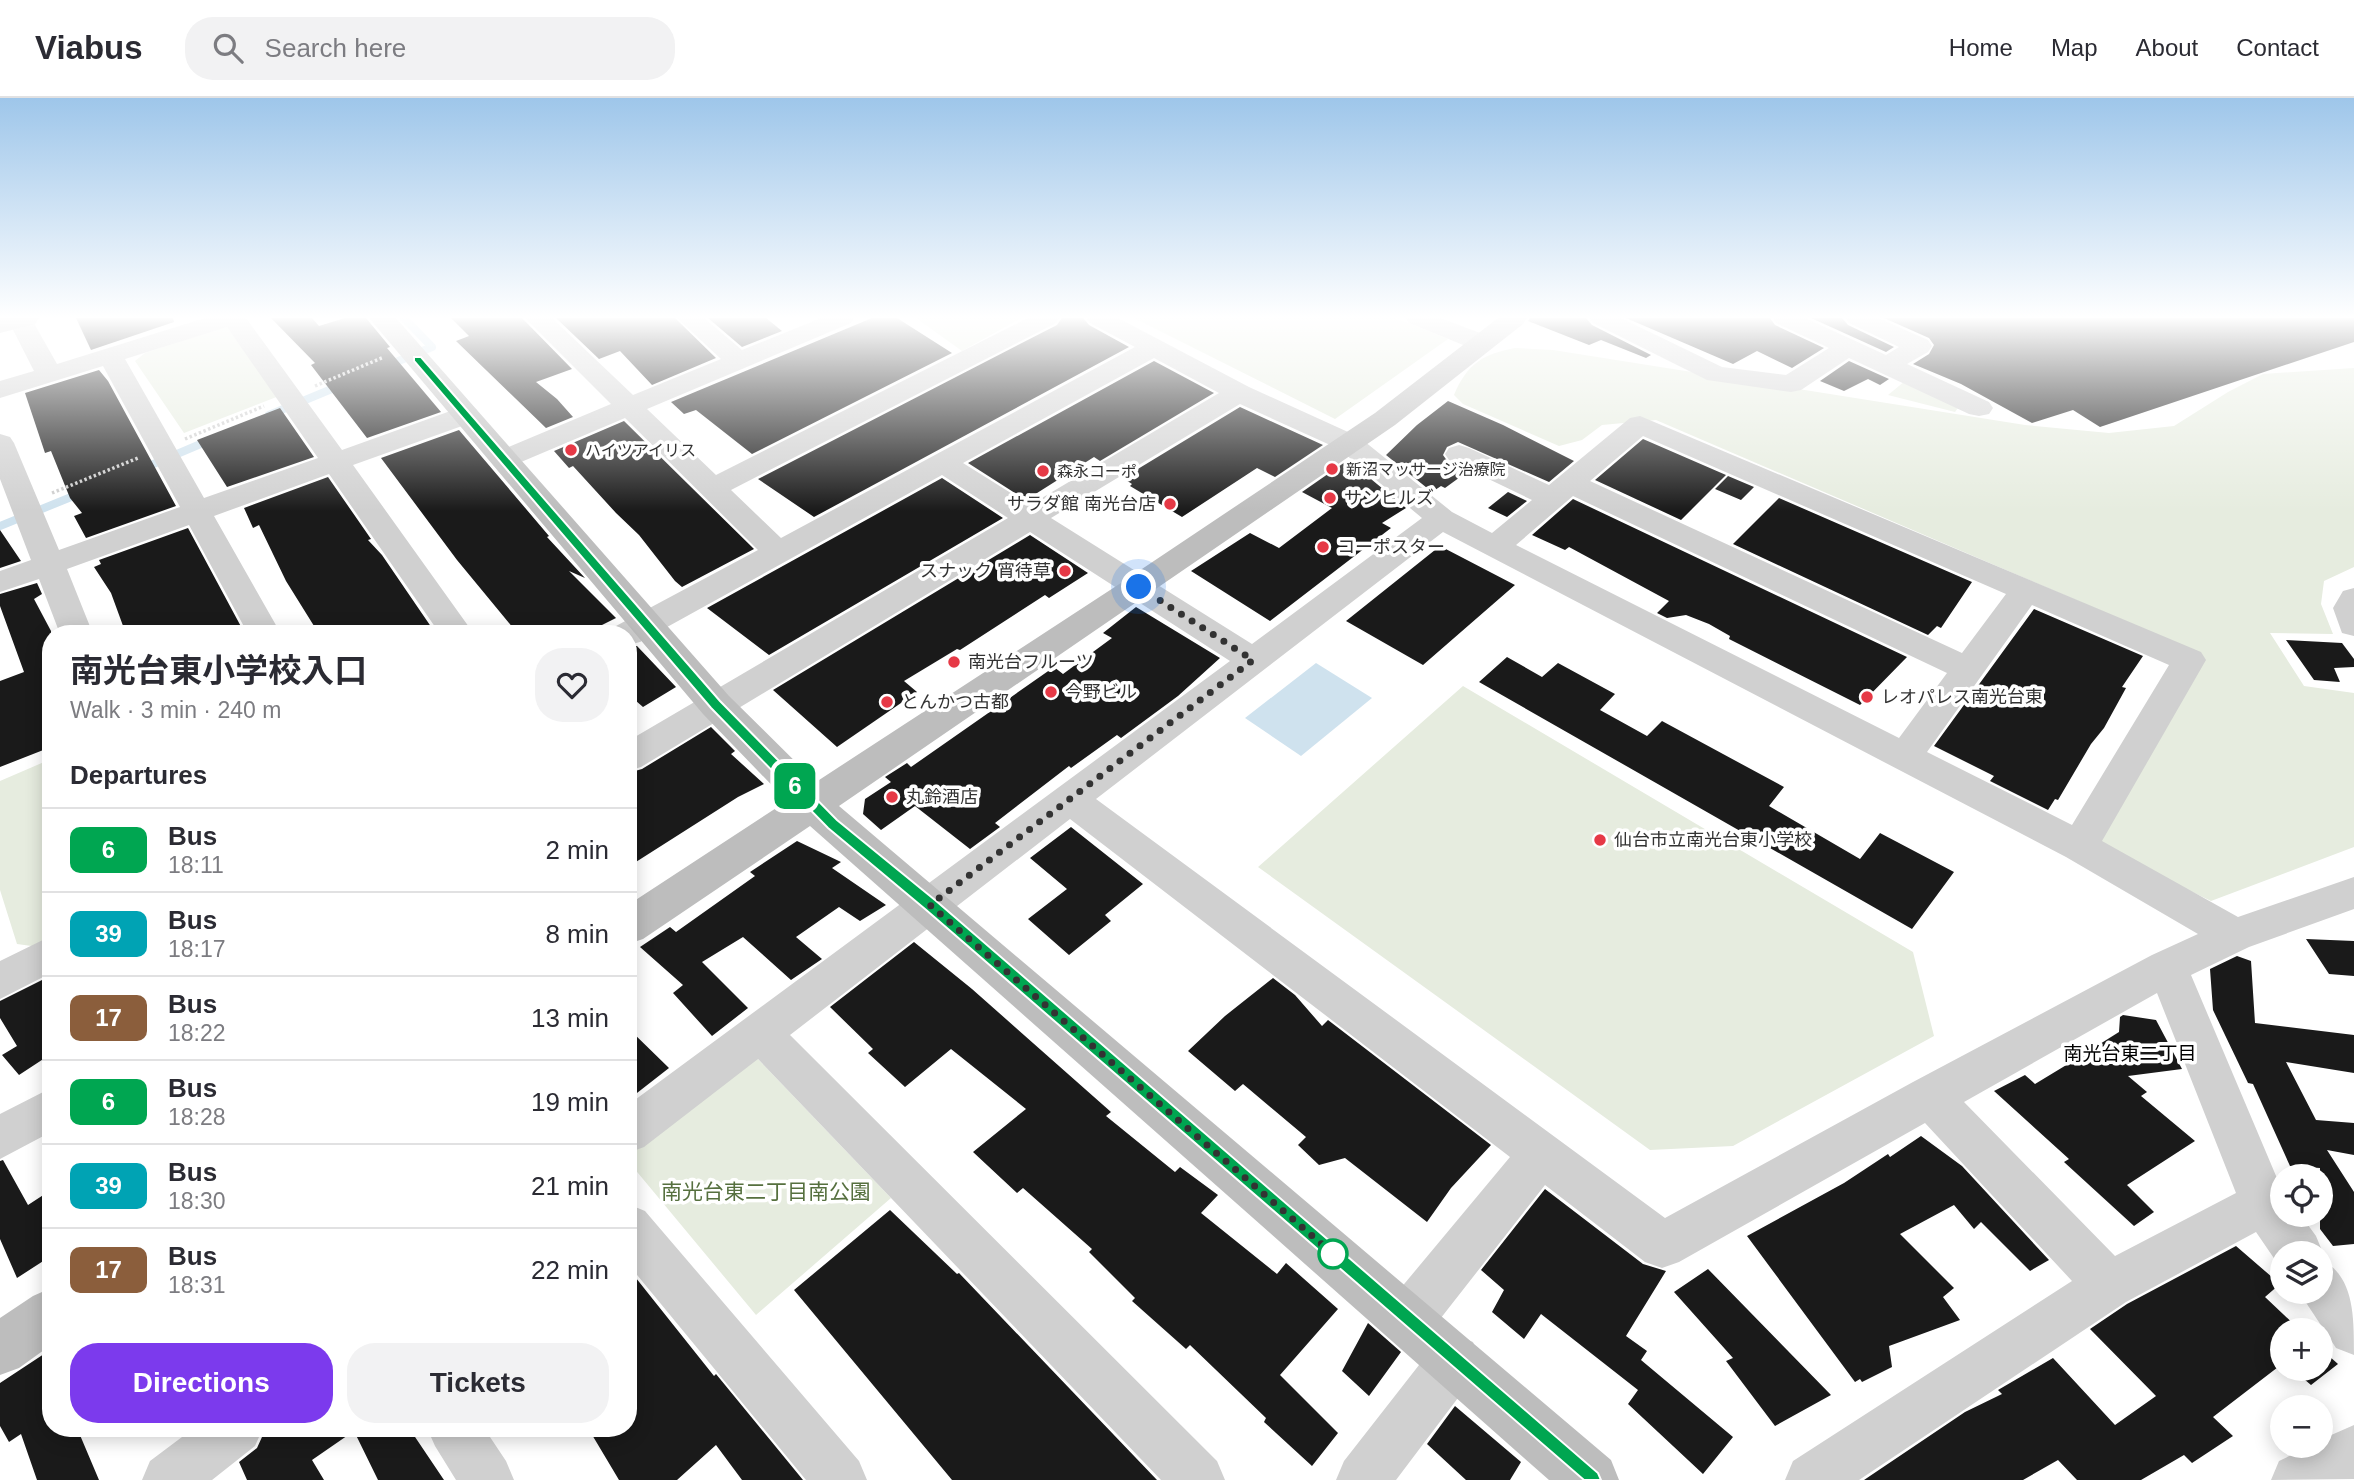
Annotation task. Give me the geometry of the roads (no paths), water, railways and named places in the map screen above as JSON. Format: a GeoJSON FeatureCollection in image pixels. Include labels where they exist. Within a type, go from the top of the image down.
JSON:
{"type":"FeatureCollection","features":[{"type":"Feature","properties":{"kind":"street"},"geometry":{"type":"LineString","coordinates":[[0,390],[23,382]]}},
{"type":"Feature","properties":{"kind":"street"},"geometry":{"type":"LineString","coordinates":[[125,382],[260,625]]}},
{"type":"Feature","properties":{"kind":"street"},"geometry":{"type":"LineString","coordinates":[[279,382],[452,625]]}},
{"type":"Feature","properties":{"kind":"street"},"geometry":{"type":"LineString","coordinates":[[438,382],[504,459],[635,625]]}},
{"type":"Feature","properties":{"kind":"street"},"geometry":{"type":"LineString","coordinates":[[604,382],[779,553]]}},
{"type":"Feature","properties":{"kind":"street"},"geometry":{"type":"LineString","coordinates":[[504,459],[688,382]]}},
{"type":"Feature","properties":{"kind":"street"},"geometry":{"type":"LineString","coordinates":[[712,488],[920,382]]}},
{"type":"Feature","properties":{"kind":"street"},"geometry":{"type":"LineString","coordinates":[[1090,382],[637,628],[832,824],[930,905],[1591,1480]]}},
{"type":"Feature","properties":{"kind":"street"},"geometry":{"type":"LineString","coordinates":[[1220,382],[1349,443],[1441,519],[2079,846],[2235,935]]}},
{"type":"Feature","properties":{"kind":"street"},"geometry":{"type":"LineString","coordinates":[[637,921],[1139,587],[1385,419],[1432,382]]}},
{"type":"Feature","properties":{"kind":"street"},"geometry":{"type":"LineString","coordinates":[[1924,382],[1979,408]]}},
{"type":"Feature","properties":{"kind":"street"},"geometry":{"type":"LineString","coordinates":[[637,753],[1239,393]]}},
{"type":"Feature","properties":{"kind":"street"},"geometry":{"type":"LineString","coordinates":[[0,582],[466,415]]}},
{"type":"Feature","properties":{"kind":"street"},"geometry":{"type":"LineString","coordinates":[[1495,546],[1640,424],[2189,660],[2079,846]]}},
{"type":"Feature","properties":{"kind":"street"},"geometry":{"type":"LineString","coordinates":[[0,443],[73,625]]}},
{"type":"Feature","properties":{"kind":"street"},"geometry":{"type":"LineString","coordinates":[[1460,454],[1561,490],[1968,669]]}},
{"type":"Feature","properties":{"kind":"street"},"geometry":{"type":"LineString","coordinates":[[943,463],[1253,660]]}},
{"type":"Feature","properties":{"kind":"street"},"geometry":{"type":"LineString","coordinates":[[637,1125],[1441,519]]}},
{"type":"Feature","properties":{"kind":"street"},"geometry":{"type":"LineString","coordinates":[[1905,756],[2026,590]]}},
{"type":"Feature","properties":{"kind":"street"},"geometry":{"type":"LineString","coordinates":[[2354,599],[2349,608],[2354,625]]}},
{"type":"Feature","properties":{"kind":"street"},"geometry":{"type":"LineString","coordinates":[[1069,799],[1662,1245],[2167,967],[2235,935],[2351,897]]}},
{"type":"Feature","properties":{"kind":"street"},"geometry":{"type":"LineString","coordinates":[[0,981],[42,958]]}},
{"type":"Feature","properties":{"kind":"street"},"geometry":{"type":"LineString","coordinates":[[2167,967],[2263,1203],[2290,1241]]}},
{"type":"Feature","properties":{"kind":"street"},"geometry":{"type":"LineString","coordinates":[[760,1033],[1198,1480]]}},
{"type":"Feature","properties":{"kind":"street"},"geometry":{"type":"LineString","coordinates":[[1929,1097],[2109,1285]]}},
{"type":"Feature","properties":{"kind":"street"},"geometry":{"type":"LineString","coordinates":[[0,1139],[42,1113]]}},
{"type":"Feature","properties":{"kind":"street"},"geometry":{"type":"LineString","coordinates":[[1408,1319],[1541,1154]]}},
{"type":"Feature","properties":{"kind":"street"},"geometry":{"type":"LineString","coordinates":[[1812,1480],[2109,1285],[2263,1203]]}},
{"type":"Feature","properties":{"kind":"street"},"geometry":{"type":"LineString","coordinates":[[637,1238],[840,1480]]}},
{"type":"Feature","properties":{"kind":"street"},"geometry":{"type":"LineString","coordinates":[[2333,1301],[2354,1330]]}},
{"type":"Feature","properties":{"kind":"street"},"geometry":{"type":"LineString","coordinates":[[0,1349],[42,1320]]}},
{"type":"Feature","properties":{"kind":"street"},"geometry":{"type":"LineString","coordinates":[[1363,1480],[1455,1360]]}},
{"type":"Feature","properties":{"kind":"street"},"geometry":{"type":"LineString","coordinates":[[169,1480],[225,1437]]}},
{"type":"Feature","properties":{"kind":"street"},"geometry":{"type":"LineString","coordinates":[[459,1437],[487,1480]]}},
{"type":"Feature","properties":{"kind":"water"},"geometry":{"type":"Polygon","coordinates":[[[1316,663],[1372,698],[1301,756],[1245,718],[1316,663]]]}},
{"type":"Feature","properties":{"kind":"waterway"},"geometry":{"type":"LineString","coordinates":[[269,415],[339,386]]}},
{"type":"Feature","properties":{"kind":"waterway"},"geometry":{"type":"LineString","coordinates":[[144,468],[210,440]]}},
{"type":"Feature","properties":{"kind":"waterway"},"geometry":{"type":"LineString","coordinates":[[0,526],[81,493]]}},
{"type":"Feature","properties":{"kind":"place","name":"ハイツアイリス"},"geometry":{"type":"Point","coordinates":[571,450]}},
{"type":"Feature","properties":{"kind":"place","name":"新沼マッサージ治療院"},"geometry":{"type":"Point","coordinates":[1332,469]}},
{"type":"Feature","properties":{"kind":"place","name":"森永コーポ"},"geometry":{"type":"Point","coordinates":[1043,471]}},
{"type":"Feature","properties":{"kind":"place","name":"サンヒルズ"},"geometry":{"type":"Point","coordinates":[1330,498]}},
{"type":"Feature","properties":{"kind":"place","name":"サラダ館 南光台店"},"geometry":{"type":"Point","coordinates":[1170,504]}},
{"type":"Feature","properties":{"kind":"place","name":"コーポスター"},"geometry":{"type":"Point","coordinates":[1323,547]}},
{"type":"Feature","properties":{"kind":"place","name":"スナック 宵待草"},"geometry":{"type":"Point","coordinates":[1065,571]}},
{"type":"Feature","properties":{"kind":"place","name":"南光台フルーツ"},"geometry":{"type":"Point","coordinates":[954,662]}},
{"type":"Feature","properties":{"kind":"place","name":"今野ビル"},"geometry":{"type":"Point","coordinates":[1051,692]}},
{"type":"Feature","properties":{"kind":"place","name":"レオパレス南光台東"},"geometry":{"type":"Point","coordinates":[1867,697]}},
{"type":"Feature","properties":{"kind":"place","name":"とんかつ古都"},"geometry":{"type":"Point","coordinates":[887,702]}},
{"type":"Feature","properties":{"kind":"place","name":"丸鈴酒店"},"geometry":{"type":"Point","coordinates":[892,797]}},
{"type":"Feature","properties":{"kind":"place","name":"仙台市立南光台東小学校"},"geometry":{"type":"Point","coordinates":[1600,840]}},
{"type":"Feature","properties":{"kind":"district","name":"南光台東二丁目"},"geometry":{"type":"Point","coordinates":[2130,1053]}},
{"type":"Feature","properties":{"kind":"park label","name":"南光台東二丁目南公園"},"geometry":{"type":"Point","coordinates":[766,1192]}}]}
